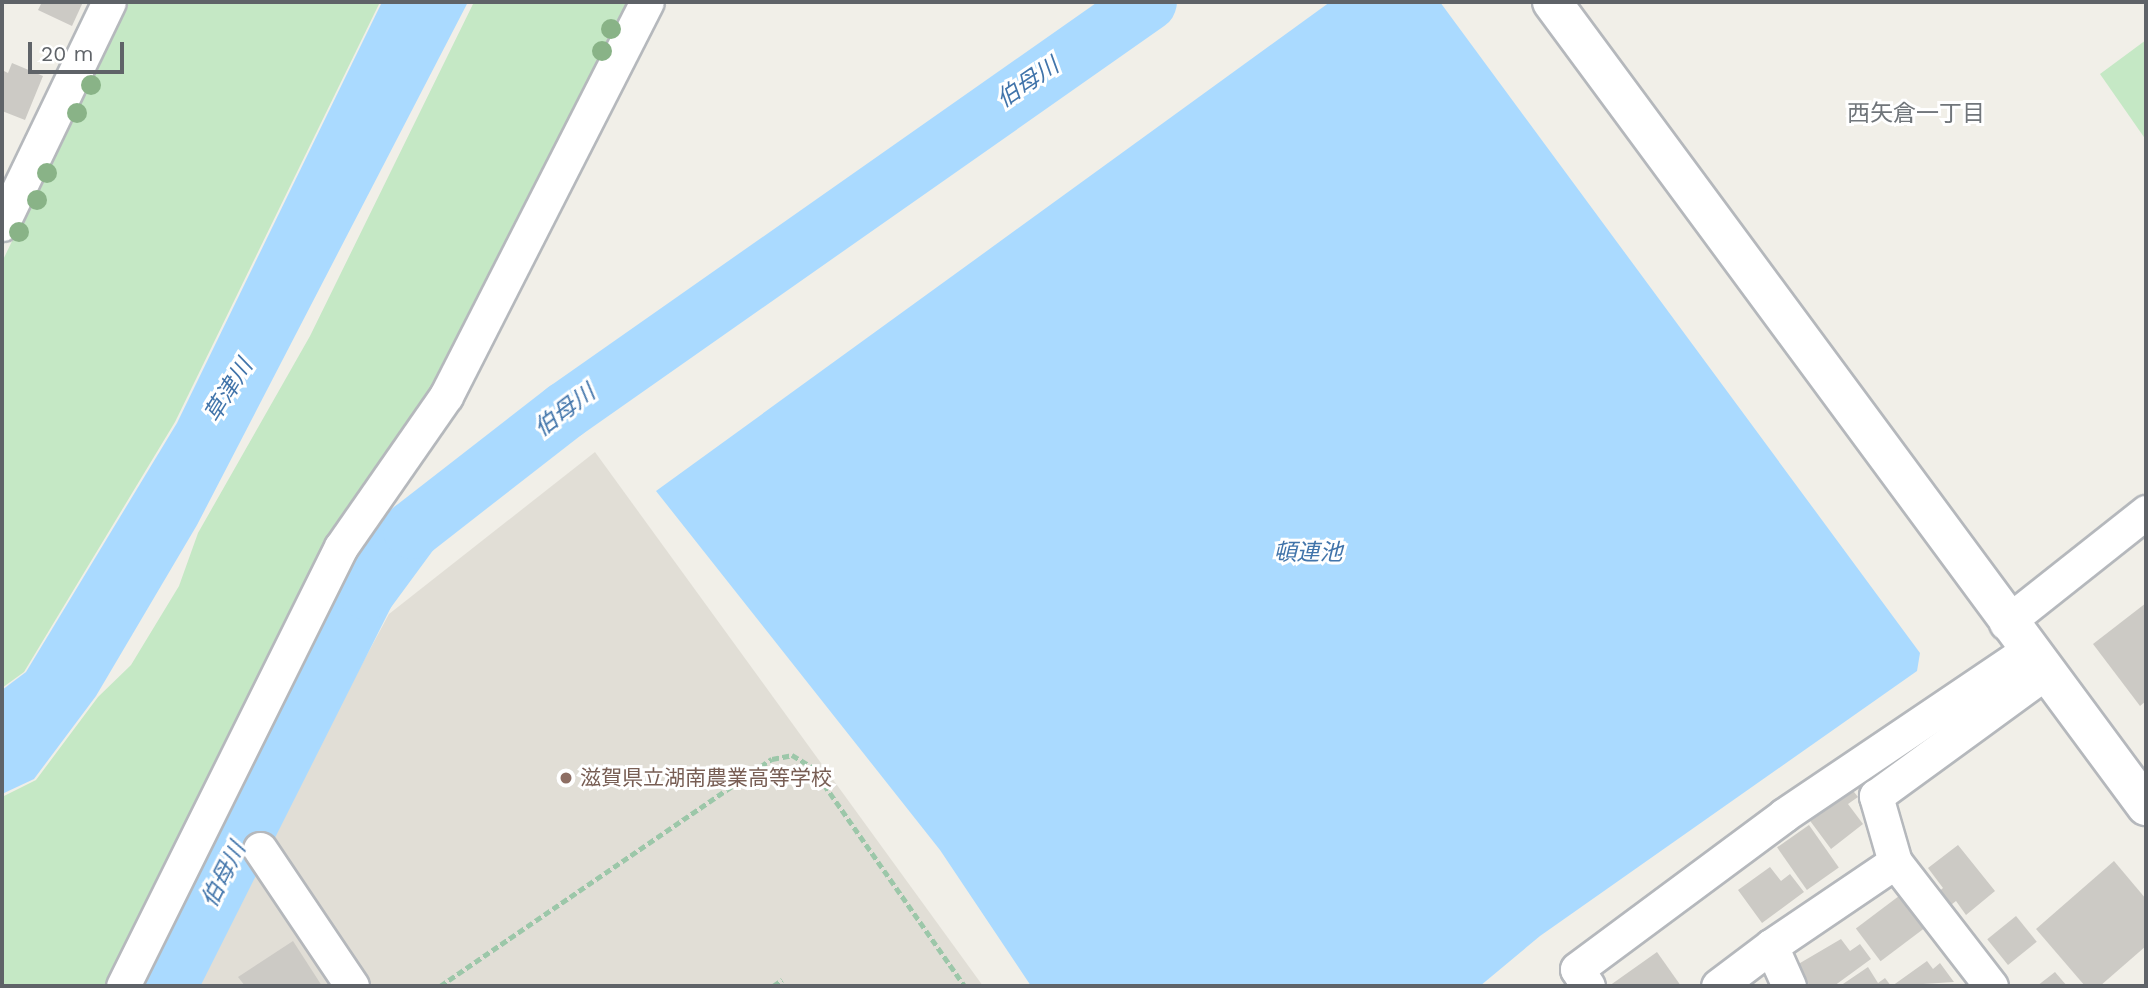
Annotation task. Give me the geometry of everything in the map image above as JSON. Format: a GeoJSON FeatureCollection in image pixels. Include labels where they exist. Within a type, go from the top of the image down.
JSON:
{"type":"FeatureCollection","features":[{"type":"Feature","properties":{"kind":"street"},"geometry":{"type":"LineString","coordinates":[[2,224],[109,2]]}},
{"type":"Feature","properties":{"kind":"street"},"geometry":{"type":"LineString","coordinates":[[122,986],[341,547],[456,396],[647,2]]}},
{"type":"Feature","properties":{"kind":"street"},"geometry":{"type":"LineString","coordinates":[[143,986],[358,552],[456,396],[667,2]]}},
{"type":"Feature","properties":{"kind":"street"},"geometry":{"type":"LineString","coordinates":[[1552,2],[2027,648],[2141,787]]}},
{"type":"Feature","properties":{"kind":"street"},"geometry":{"type":"LineString","coordinates":[[1991,986],[1895,862],[1876,796],[2027,648],[2146,512]]}},
{"type":"Feature","properties":{"kind":"street"},"geometry":{"type":"LineString","coordinates":[[1588,986],[1577,969],[1784,815],[2027,648]]}},
{"type":"Feature","properties":{"kind":"street"},"geometry":{"type":"LineString","coordinates":[[260,849],[352,986]]}},
{"type":"Feature","properties":{"kind":"street"},"geometry":{"type":"LineString","coordinates":[[1718,986],[1771,946],[1895,862]]}},
{"type":"Feature","properties":{"kind":"street"},"geometry":{"type":"LineString","coordinates":[[1771,946],[1789,986]]}},
{"type":"Feature","properties":{"kind":"path"},"geometry":{"type":"LineString","coordinates":[[440,986],[772,759],[792,755],[812,767],[965,986]]}},
{"type":"Feature","properties":{"kind":"path"},"geometry":{"type":"LineString","coordinates":[[773,986],[782,980]]}},
{"type":"Feature","properties":{"kind":"shaded area","name":"滋賀県立湖南農業高等学校"},"geometry":{"type":"Polygon","coordinates":[[[595,452],[983,986],[188,986],[389,614],[595,452]]]}},
{"type":"Feature","properties":{"kind":"green space"},"geometry":{"type":"Polygon","coordinates":[[[127,2],[380,2],[175,422],[24,672],[2,688],[2,262],[127,2]]]}},
{"type":"Feature","properties":{"kind":"green space"},"geometry":{"type":"Polygon","coordinates":[[[474,2],[630,2],[440,390],[117,986],[2,986],[2,797],[36,780],[98,697],[131,665],[179,586],[198,533],[310,336],[474,2]]]}},
{"type":"Feature","properties":{"kind":"green space"},"geometry":{"type":"Polygon","coordinates":[[[2146,40],[2146,140],[2100,74],[2146,40]]]}},
{"type":"Feature","properties":{"kind":"water","name":"草津川"},"geometry":{"type":"Polygon","coordinates":[[[382,2],[468,2],[197,525],[96,696],[34,779],[2,794],[2,690],[26,672],[177,423],[382,2]]]}},
{"type":"Feature","properties":{"kind":"water","name":"頓連池"},"geometry":{"type":"Polygon","coordinates":[[[1330,2],[1440,2],[1920,653],[1917,671],[1540,936],[1480,986],[1031,986],[940,850],[656,491],[1330,2]]]}},
{"type":"Feature","properties":{"kind":"building"},"geometry":{"type":"Polygon","coordinates":[[[42,2],[83,2],[72,26],[38,10],[42,2]]]}},
{"type":"Feature","properties":{"kind":"building"},"geometry":{"type":"Polygon","coordinates":[[[12,63],[43,76],[25,120],[2,111],[2,70],[8,73],[12,63]]]}},
{"type":"Feature","properties":{"kind":"building"},"geometry":{"type":"Polygon","coordinates":[[[2146,603],[2146,701],[2140,706],[2093,644],[2146,603]]]}},
{"type":"Feature","properties":{"kind":"building"},"geometry":{"type":"Polygon","coordinates":[[[1847,783],[1858,797],[1848,804],[1863,824],[1831,849],[1805,814],[1847,783]]]}},
{"type":"Feature","properties":{"kind":"building"},"geometry":{"type":"Polygon","coordinates":[[[1809,825],[1839,868],[1807,890],[1777,847],[1809,825]]]}},
{"type":"Feature","properties":{"kind":"building"},"geometry":{"type":"Polygon","coordinates":[[[1958,845],[1995,891],[1966,915],[1956,901],[1947,908],[1936,894],[1943,888],[1928,868],[1958,845]]]}},
{"type":"Feature","properties":{"kind":"building"},"geometry":{"type":"Polygon","coordinates":[[[2114,861],[2146,899],[2146,946],[2100,986],[2085,986],[2036,929],[2114,861]]]}},
{"type":"Feature","properties":{"kind":"building"},"geometry":{"type":"Polygon","coordinates":[[[1770,867],[1781,881],[1790,874],[1804,892],[1762,923],[1738,890],[1770,867]]]}},
{"type":"Feature","properties":{"kind":"building"},"geometry":{"type":"Polygon","coordinates":[[[1899,896],[1924,929],[1881,961],[1856,928],[1899,896]]]}},
{"type":"Feature","properties":{"kind":"building"},"geometry":{"type":"Polygon","coordinates":[[[2016,916],[2037,942],[2008,965],[1987,939],[2016,916]]]}},
{"type":"Feature","properties":{"kind":"building"},"geometry":{"type":"Polygon","coordinates":[[[1841,939],[1850,951],[1860,944],[1871,959],[1834,986],[1810,986],[1795,966],[1841,939]]]}},
{"type":"Feature","properties":{"kind":"building"},"geometry":{"type":"Polygon","coordinates":[[[293,941],[322,986],[245,986],[238,977],[293,941]]]}},
{"type":"Feature","properties":{"kind":"building"},"geometry":{"type":"Polygon","coordinates":[[[1657,952],[1681,986],[1609,986],[1657,952]]]}},
{"type":"Feature","properties":{"kind":"building"},"geometry":{"type":"Polygon","coordinates":[[[1927,961],[1933,969],[1940,963],[1954,982],[1892,986],[1927,961]]]}},
{"type":"Feature","properties":{"kind":"building"},"geometry":{"type":"Polygon","coordinates":[[[1868,967],[1878,983],[1885,978],[1891,986],[1840,986],[1868,967]]]}},
{"type":"Feature","properties":{"kind":"building"},"geometry":{"type":"Polygon","coordinates":[[[2055,972],[2067,986],[2037,986],[2055,972]]]}},
{"type":"Feature","properties":{"kind":"waterway","name":"伯母川"},"geometry":{"type":"LineString","coordinates":[[168,986],[367,591],[412,530],[565,411],[1148,2]]}},
{"type":"Feature","properties":{"kind":"place","name":"滋賀県立湖南農業高等学校"},"geometry":{"type":"Point","coordinates":[566,778]}},
{"type":"Feature","properties":{"kind":"district","name":"西矢倉一丁目"},"geometry":{"type":"Point","coordinates":[1916,114]}}]}
